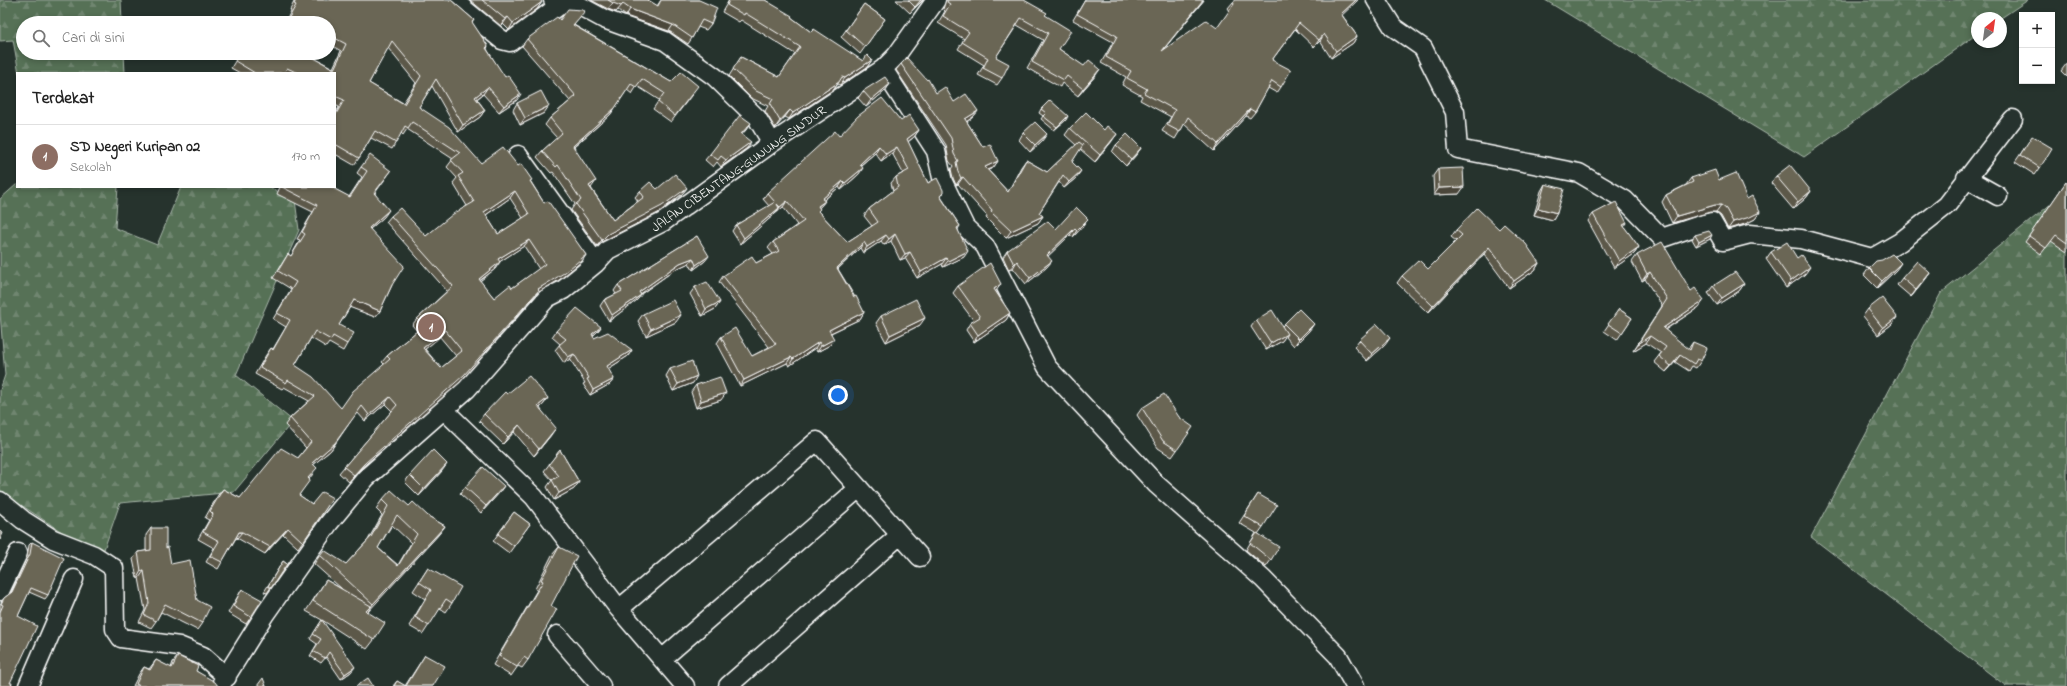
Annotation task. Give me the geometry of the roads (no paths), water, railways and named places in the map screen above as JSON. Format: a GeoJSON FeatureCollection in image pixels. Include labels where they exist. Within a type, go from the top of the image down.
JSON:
{"type":"FeatureCollection","features":[{"type":"Feature","properties":{"kind":"street"},"geometry":{"type":"LineString","coordinates":[[453,0],[502,40],[510,42],[556,3],[580,6],[604,19],[665,41],[715,77],[757,118],[772,143]]}},
{"type":"Feature","properties":{"kind":"street","name":"JALAN CIBENTANG–GUNUNG SINDUR"},"geometry":{"type":"LineString","coordinates":[[223,681],[265,614],[334,517],[366,478],[467,389],[547,298],[563,290],[596,263],[608,250],[663,222],[772,143],[883,69],[896,56],[936,0]]}},
{"type":"Feature","properties":{"kind":"street"},"geometry":{"type":"LineString","coordinates":[[1376,0],[1393,27],[1423,48],[1455,112],[1458,149],[1579,173],[1625,200],[1662,238],[1712,222],[1723,240],[1750,234],[1801,239],[1872,258],[1900,242],[1947,205],[1966,178],[2013,119]]}},
{"type":"Feature","properties":{"kind":"street"},"geometry":{"type":"LineString","coordinates":[[883,69],[936,151],[943,182],[965,227],[985,246],[1047,367],[1156,485],[1263,579],[1338,656],[1355,686]]}},
{"type":"Feature","properties":{"kind":"street"},"geometry":{"type":"LineString","coordinates":[[518,155],[596,263]]}},
{"type":"Feature","properties":{"kind":"street"},"geometry":{"type":"LineString","coordinates":[[1966,178],[1998,196]]}},
{"type":"Feature","properties":{"kind":"street"},"geometry":{"type":"LineString","coordinates":[[444,410],[534,497],[619,609],[685,686]]}},
{"type":"Feature","properties":{"kind":"street"},"geometry":{"type":"LineString","coordinates":[[619,609],[817,441],[920,556]]}},
{"type":"Feature","properties":{"kind":"street"},"geometry":{"type":"LineString","coordinates":[[662,659],[858,488]]}},
{"type":"Feature","properties":{"kind":"street"},"geometry":{"type":"LineString","coordinates":[[0,501],[23,520],[53,539],[94,555],[114,568],[115,629],[121,638],[179,646],[203,656],[223,681]]}},
{"type":"Feature","properties":{"kind":"street"},"geometry":{"type":"LineString","coordinates":[[728,686],[900,535]]}},
{"type":"Feature","properties":{"kind":"street"},"geometry":{"type":"LineString","coordinates":[[0,591],[18,553]]}},
{"type":"Feature","properties":{"kind":"street"},"geometry":{"type":"LineString","coordinates":[[28,686],[74,579]]}},
{"type":"Feature","properties":{"kind":"street"},"geometry":{"type":"LineString","coordinates":[[557,635],[601,686]]}},
{"type":"Feature","properties":{"kind":"place","name":"SD Negeri Kuripan 02"},"geometry":{"type":"Point","coordinates":[431,327]}}]}
